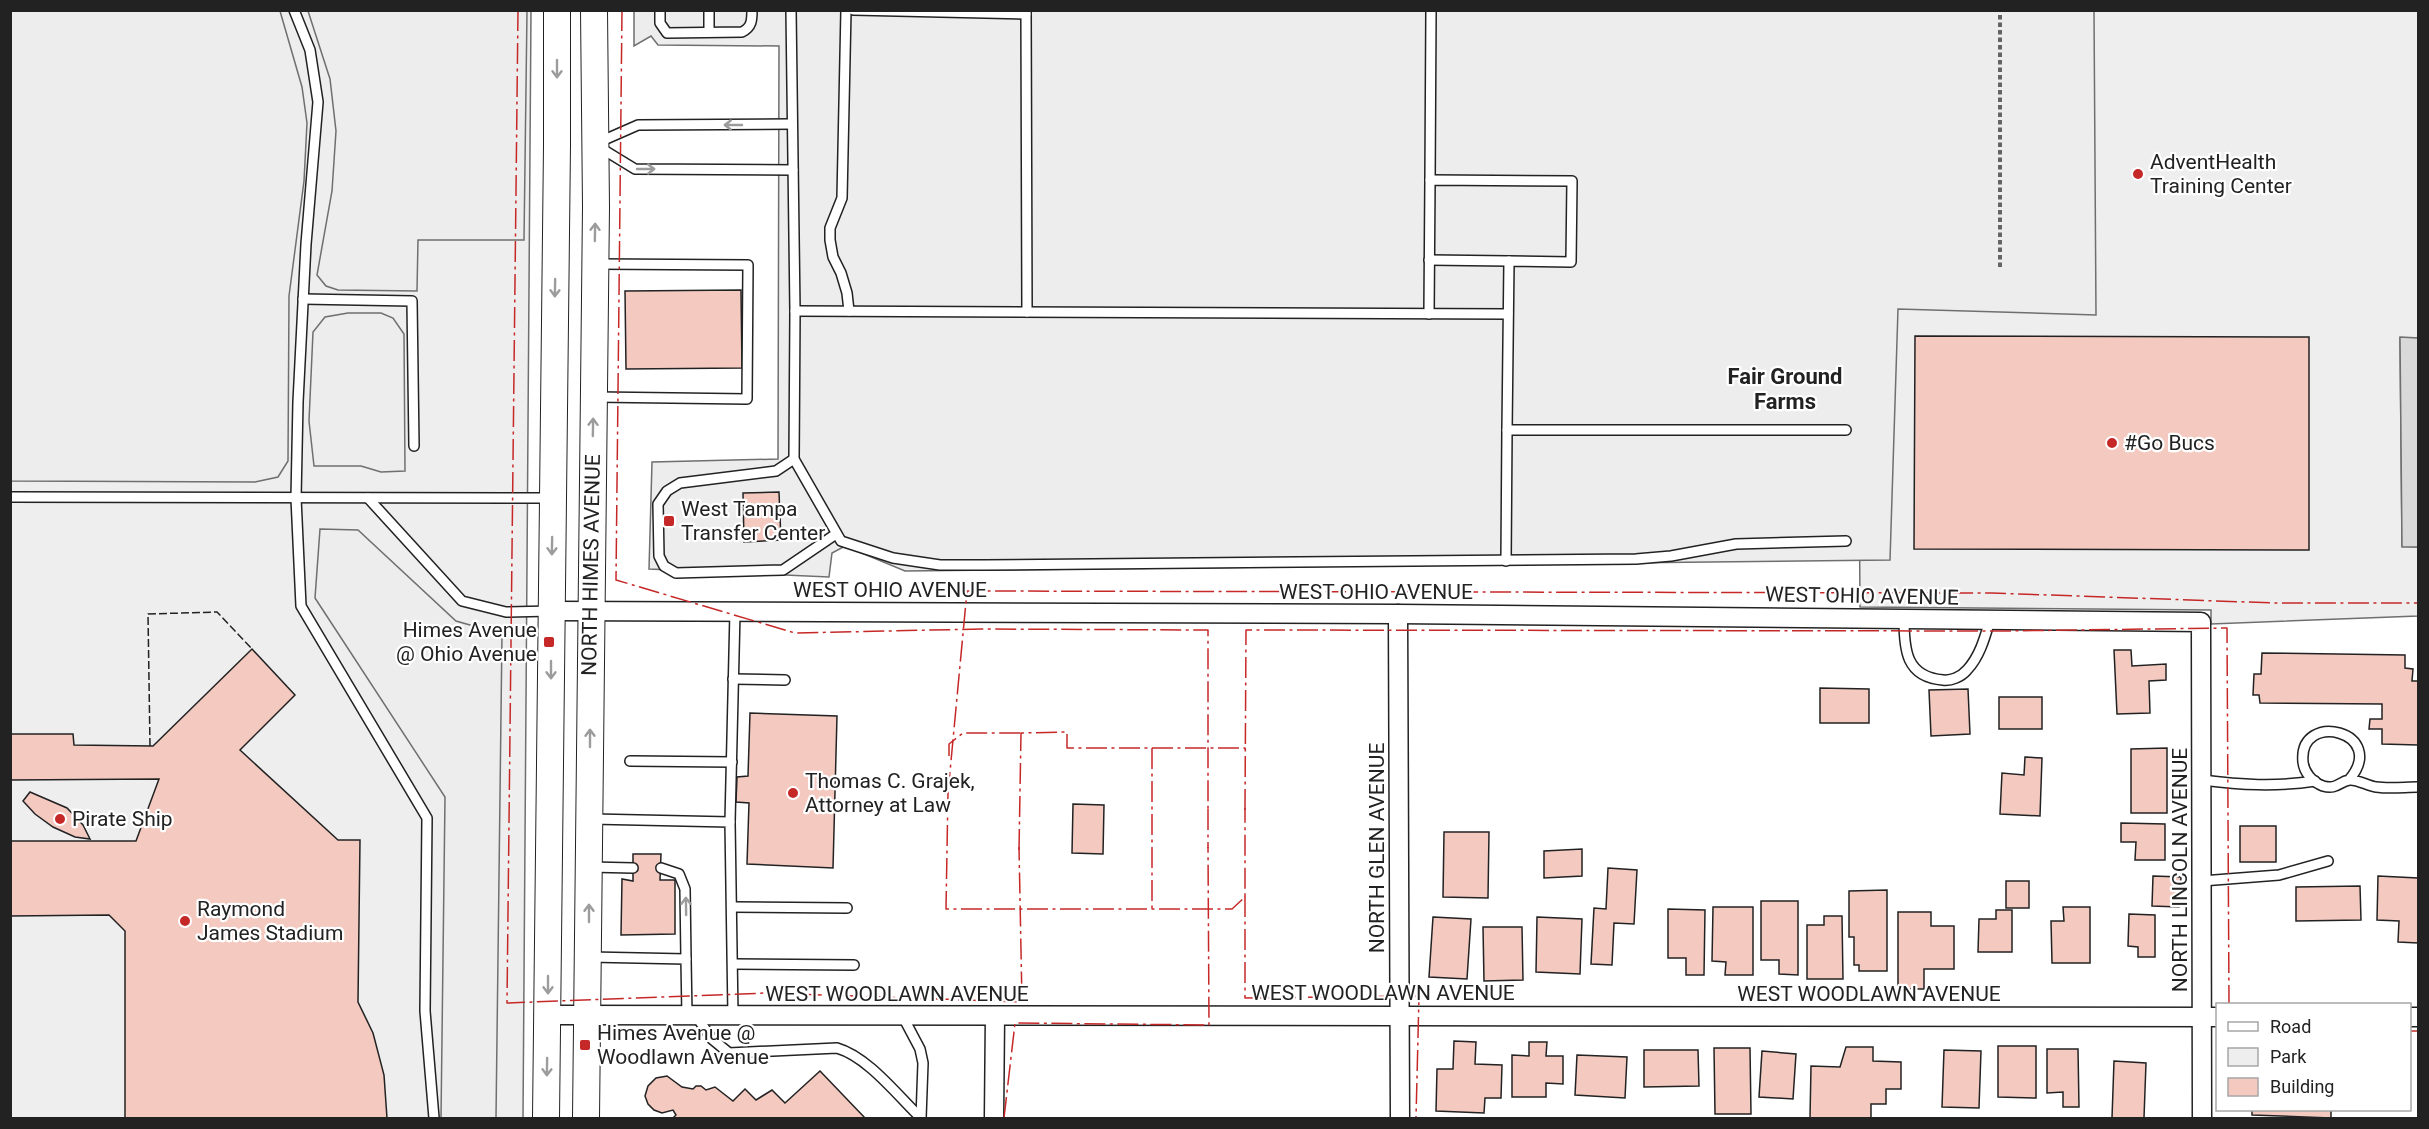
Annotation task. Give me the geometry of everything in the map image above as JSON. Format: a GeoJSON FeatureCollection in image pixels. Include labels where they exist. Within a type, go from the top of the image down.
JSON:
{"type":"FeatureCollection","features":[{"type":"Feature","properties":{"kind":"street","name":"NORTH HIMES AVENUE"},"geometry":{"type":"LineString","coordinates":[[546,1119],[557,10]]}},
{"type":"Feature","properties":{"kind":"street","name":"NORTH HIMES AVENUE"},"geometry":{"type":"LineString","coordinates":[[586,1119],[595,264],[594,10]]}},
{"type":"Feature","properties":{"kind":"street"},"geometry":{"type":"LineString","coordinates":[[557,145],[595,144]]}},
{"type":"Feature","properties":{"kind":"street","name":"WEST OHIO AVENUE"},"geometry":{"type":"LineString","coordinates":[[551,611],[1398,614],[2201,622]]}},
{"type":"Feature","properties":{"kind":"street","name":"NORTH GLEN AVENUE"},"geometry":{"type":"LineString","coordinates":[[1398,614],[1400,1119]]}},
{"type":"Feature","properties":{"kind":"street","name":"NORTH LINCOLN AVENUE"},"geometry":{"type":"LineString","coordinates":[[2201,622],[2202,881],[2210,1017],[2202,1119]]}},
{"type":"Feature","properties":{"kind":"street","name":"WEST WOODLAWN AVENUE"},"geometry":{"type":"LineString","coordinates":[[548,1015],[2210,1017]]}},
{"type":"Feature","properties":{"kind":"street"},"geometry":{"type":"LineString","coordinates":[[994,1119],[995,1016]]}},
{"type":"Feature","properties":{"kind":"lane"},"geometry":{"type":"LineString","coordinates":[[294,10],[310,50],[318,102],[303,299],[298,402],[296,498],[301,606],[427,818],[425,1011],[434,1119]]}},
{"type":"Feature","properties":{"kind":"lane"},"geometry":{"type":"LineString","coordinates":[[660,10],[663,30],[667,33],[742,32],[748,29],[752,22],[752,10]]}},
{"type":"Feature","properties":{"kind":"lane"},"geometry":{"type":"LineString","coordinates":[[709,10],[709,32]]}},
{"type":"Feature","properties":{"kind":"lane"},"geometry":{"type":"LineString","coordinates":[[791,10],[795,311],[794,459],[841,541],[893,558],[940,565],[1642,559],[1736,544],[1846,541]]}},
{"type":"Feature","properties":{"kind":"lane"},"geometry":{"type":"LineString","coordinates":[[846,10],[842,198],[830,228],[830,240],[833,257],[847,293],[849,311]]}},
{"type":"Feature","properties":{"kind":"lane"},"geometry":{"type":"LineString","coordinates":[[853,10],[1026,12],[1027,312]]}},
{"type":"Feature","properties":{"kind":"lane"},"geometry":{"type":"LineString","coordinates":[[1429,314],[1431,10]]}},
{"type":"Feature","properties":{"kind":"lane"},"geometry":{"type":"LineString","coordinates":[[595,144],[638,125],[792,124]]}},
{"type":"Feature","properties":{"kind":"lane"},"geometry":{"type":"LineString","coordinates":[[595,144],[635,169],[793,170]]}},
{"type":"Feature","properties":{"kind":"lane"},"geometry":{"type":"LineString","coordinates":[[1429,260],[1571,262],[1572,181],[1430,180]]}},
{"type":"Feature","properties":{"kind":"lane"},"geometry":{"type":"LineString","coordinates":[[1506,561],[1509,261]]}},
{"type":"Feature","properties":{"kind":"lane"},"geometry":{"type":"LineString","coordinates":[[593,397],[747,399],[748,265],[595,264]]}},
{"type":"Feature","properties":{"kind":"lane"},"geometry":{"type":"LineString","coordinates":[[303,299],[412,301],[414,446]]}},
{"type":"Feature","properties":{"kind":"lane"},"geometry":{"type":"LineString","coordinates":[[795,311],[1508,314]]}},
{"type":"Feature","properties":{"kind":"lane"},"geometry":{"type":"LineString","coordinates":[[1507,430],[1846,430]]}},
{"type":"Feature","properties":{"kind":"lane"},"geometry":{"type":"LineString","coordinates":[[794,459],[776,471],[680,483],[667,491],[658,504],[659,556],[664,566],[676,573],[783,570],[836,534]]}},
{"type":"Feature","properties":{"kind":"lane"},"geometry":{"type":"LineString","coordinates":[[10,497],[552,498]]}},
{"type":"Feature","properties":{"kind":"lane"},"geometry":{"type":"LineString","coordinates":[[368,498],[462,601],[506,612],[551,611]]}},
{"type":"Feature","properties":{"kind":"lane"},"geometry":{"type":"LineString","coordinates":[[733,1016],[730,822],[735,612]]}},
{"type":"Feature","properties":{"kind":"lane"},"geometry":{"type":"LineString","coordinates":[[1904,619],[1904,640],[1912,667],[1928,679],[1951,681],[1966,671],[1983,646],[1990,620]]}},
{"type":"Feature","properties":{"kind":"lane"},"geometry":{"type":"LineString","coordinates":[[733,679],[785,680]]}},
{"type":"Feature","properties":{"kind":"lane"},"geometry":{"type":"LineString","coordinates":[[2202,780],[2253,786],[2315,781],[2332,787],[2349,780],[2359,764],[2360,754],[2350,738],[2342,732],[2333,730],[2315,735],[2304,749],[2304,767],[2315,781]]}},
{"type":"Feature","properties":{"kind":"lane"},"geometry":{"type":"LineString","coordinates":[[630,761],[732,762]]}},
{"type":"Feature","properties":{"kind":"lane"},"geometry":{"type":"LineString","coordinates":[[2349,780],[2377,787],[2418,787]]}},
{"type":"Feature","properties":{"kind":"lane"},"geometry":{"type":"LineString","coordinates":[[590,819],[730,822]]}},
{"type":"Feature","properties":{"kind":"lane"},"geometry":{"type":"LineString","coordinates":[[2202,881],[2279,875],[2328,861]]}},
{"type":"Feature","properties":{"kind":"lane"},"geometry":{"type":"LineString","coordinates":[[589,867],[633,868]]}},
{"type":"Feature","properties":{"kind":"lane"},"geometry":{"type":"LineString","coordinates":[[661,868],[679,874],[685,889],[686,959],[692,1016],[712,1039],[729,1053],[837,1048],[848,1051],[862,1060],[921,1119]]}},
{"type":"Feature","properties":{"kind":"lane"},"geometry":{"type":"LineString","coordinates":[[732,907],[847,908]]}},
{"type":"Feature","properties":{"kind":"lane"},"geometry":{"type":"LineString","coordinates":[[586,957],[686,959]]}},
{"type":"Feature","properties":{"kind":"lane"},"geometry":{"type":"LineString","coordinates":[[733,964],[854,964]]}},
{"type":"Feature","properties":{"kind":"lane"},"geometry":{"type":"LineString","coordinates":[[903,1017],[920,1049],[923,1063],[921,1119]]}},
{"type":"Feature","properties":{"kind":"path"},"geometry":{"type":"LineString","coordinates":[[2000,10],[2000,267]]}},
{"type":"Feature","properties":{"kind":"green space"},"geometry":{"type":"Polygon","coordinates":[[[10,11],[531,11],[523,1118],[11,1118],[10,11]]]}},
{"type":"Feature","properties":{"kind":"green space","name":"AdventHealth Training Center"},"geometry":{"type":"Polygon","coordinates":[[[1856,11],[2418,11],[2418,338],[2400,338],[2402,546],[2418,547],[2418,616],[2211,624],[2211,610],[1860,607],[1856,11]]]}},
{"type":"Feature","properties":{"kind":"shaded area"},"geometry":{"type":"Polygon","coordinates":[[[11,10],[280,11],[302,87],[307,123],[304,181],[289,296],[288,461],[278,477],[255,482],[11,481],[11,10]]]}},
{"type":"Feature","properties":{"kind":"shaded area"},"geometry":{"type":"Polygon","coordinates":[[[308,11],[527,11],[524,240],[418,240],[417,291],[338,290],[326,286],[317,275],[332,191],[336,131],[330,79],[308,11]]]}},
{"type":"Feature","properties":{"kind":"shaded area"},"geometry":{"type":"Polygon","coordinates":[[[634,11],[2094,11],[2096,315],[1898,309],[1890,560],[905,571],[845,546],[832,553],[829,577],[649,569],[652,462],[778,459],[779,46],[658,45],[651,36],[634,46],[634,11]]]}},
{"type":"Feature","properties":{"kind":"shaded area"},"geometry":{"type":"Polygon","coordinates":[[[348,313],[381,313],[393,318],[404,334],[405,471],[381,472],[361,466],[314,466],[309,421],[313,332],[325,317],[348,313]]]}},
{"type":"Feature","properties":{"kind":"shaded area"},"geometry":{"type":"Polygon","coordinates":[[[2400,337],[2418,338],[2418,547],[2402,547],[2400,337]]]}},
{"type":"Feature","properties":{"kind":"shaded area"},"geometry":{"type":"Polygon","coordinates":[[[320,529],[358,530],[456,621],[502,634],[496,1118],[441,1118],[445,797],[315,598],[320,529]]]}},
{"type":"Feature","properties":{"kind":"building"},"geometry":{"type":"Polygon","coordinates":[[[741,290],[742,368],[626,369],[625,291],[741,290]]]}},
{"type":"Feature","properties":{"kind":"building","name":"#Go Bucs"},"geometry":{"type":"Polygon","coordinates":[[[1915,336],[2309,337],[2309,550],[1914,549],[1915,336]]]}},
{"type":"Feature","properties":{"kind":"building"},"geometry":{"type":"Polygon","coordinates":[[[779,492],[781,540],[744,542],[743,493],[779,492]]]}},
{"type":"Feature","properties":{"kind":"building","name":"Raymond James Stadium"},"geometry":{"type":"Polygon","coordinates":[[[252,649],[295,695],[240,750],[338,840],[360,840],[358,1002],[373,1033],[384,1075],[387,1118],[125,1118],[125,931],[109,915],[10,916],[10,841],[136,841],[159,779],[10,780],[10,734],[73,734],[74,745],[153,746],[252,649]]]}},
{"type":"Feature","properties":{"kind":"building"},"geometry":{"type":"Polygon","coordinates":[[[2114,650],[2131,650],[2132,666],[2166,664],[2166,680],[2149,681],[2150,713],[2117,714],[2114,650]]]}},
{"type":"Feature","properties":{"kind":"building"},"geometry":{"type":"Polygon","coordinates":[[[2262,653],[2405,655],[2405,668],[2413,669],[2412,681],[2418,681],[2418,745],[2382,744],[2382,729],[2369,729],[2370,719],[2382,719],[2382,704],[2260,703],[2259,695],[2253,695],[2254,674],[2261,674],[2262,653]]]}},
{"type":"Feature","properties":{"kind":"building"},"geometry":{"type":"Polygon","coordinates":[[[1820,688],[1869,689],[1869,723],[1820,723],[1820,688]]]}},
{"type":"Feature","properties":{"kind":"building"},"geometry":{"type":"Polygon","coordinates":[[[1968,689],[1970,734],[1931,736],[1929,690],[1968,689]]]}},
{"type":"Feature","properties":{"kind":"building"},"geometry":{"type":"Polygon","coordinates":[[[1999,697],[2042,697],[2042,729],[1999,729],[1999,697]]]}},
{"type":"Feature","properties":{"kind":"building"},"geometry":{"type":"Polygon","coordinates":[[[750,713],[837,716],[833,868],[747,864],[749,803],[736,802],[737,777],[748,776],[750,713]]]}},
{"type":"Feature","properties":{"kind":"building"},"geometry":{"type":"Polygon","coordinates":[[[2167,748],[2167,813],[2131,813],[2131,749],[2167,748]]]}},
{"type":"Feature","properties":{"kind":"building"},"geometry":{"type":"Polygon","coordinates":[[[2025,757],[2042,758],[2040,816],[2000,814],[2002,773],[2024,775],[2025,757]]]}},
{"type":"Feature","properties":{"kind":"building","name":"Pirate Ship"},"geometry":{"type":"Polygon","coordinates":[[[30,792],[67,808],[83,825],[90,839],[75,837],[53,827],[35,814],[23,801],[30,792]]]}},
{"type":"Feature","properties":{"kind":"building"},"geometry":{"type":"Polygon","coordinates":[[[1073,804],[1104,805],[1103,854],[1072,853],[1073,804]]]}},
{"type":"Feature","properties":{"kind":"building"},"geometry":{"type":"Polygon","coordinates":[[[2121,823],[2165,824],[2165,860],[2135,860],[2136,842],[2121,842],[2121,823]]]}},
{"type":"Feature","properties":{"kind":"building"},"geometry":{"type":"Polygon","coordinates":[[[2240,826],[2276,826],[2276,862],[2240,862],[2240,826]]]}},
{"type":"Feature","properties":{"kind":"building"},"geometry":{"type":"Polygon","coordinates":[[[1444,832],[1489,832],[1488,898],[1443,897],[1444,832]]]}},
{"type":"Feature","properties":{"kind":"building"},"geometry":{"type":"Polygon","coordinates":[[[1582,849],[1582,876],[1544,878],[1544,851],[1582,849]]]}},
{"type":"Feature","properties":{"kind":"building"},"geometry":{"type":"Polygon","coordinates":[[[633,854],[661,854],[660,880],[675,880],[675,934],[621,935],[622,879],[633,881],[633,854]]]}},
{"type":"Feature","properties":{"kind":"building"},"geometry":{"type":"Polygon","coordinates":[[[1608,868],[1637,870],[1634,924],[1614,923],[1612,965],[1591,964],[1594,908],[1606,909],[1608,868]]]}},
{"type":"Feature","properties":{"kind":"building"},"geometry":{"type":"Polygon","coordinates":[[[2153,876],[2181,877],[2179,907],[2152,906],[2153,876]]]}},
{"type":"Feature","properties":{"kind":"building"},"geometry":{"type":"Polygon","coordinates":[[[2378,876],[2418,878],[2418,943],[2398,942],[2399,921],[2377,920],[2378,876]]]}},
{"type":"Feature","properties":{"kind":"building"},"geometry":{"type":"Polygon","coordinates":[[[2006,881],[2029,881],[2029,908],[2006,908],[2006,881]]]}},
{"type":"Feature","properties":{"kind":"building"},"geometry":{"type":"Polygon","coordinates":[[[2360,886],[2361,920],[2296,921],[2296,887],[2360,886]]]}},
{"type":"Feature","properties":{"kind":"building"},"geometry":{"type":"Polygon","coordinates":[[[1887,890],[1887,971],[1859,971],[1859,965],[1854,965],[1854,937],[1849,937],[1849,891],[1887,890]]]}},
{"type":"Feature","properties":{"kind":"building"},"geometry":{"type":"Polygon","coordinates":[[[1761,901],[1798,901],[1798,975],[1779,974],[1779,960],[1761,960],[1761,901]]]}},
{"type":"Feature","properties":{"kind":"building"},"geometry":{"type":"Polygon","coordinates":[[[1713,907],[1753,907],[1753,975],[1725,975],[1726,962],[1712,961],[1713,907]]]}},
{"type":"Feature","properties":{"kind":"building"},"geometry":{"type":"Polygon","coordinates":[[[2063,907],[2090,907],[2090,963],[2052,963],[2051,921],[2064,921],[2063,907]]]}},
{"type":"Feature","properties":{"kind":"building"},"geometry":{"type":"Polygon","coordinates":[[[1668,909],[1705,910],[1704,975],[1686,975],[1686,958],[1668,958],[1668,909]]]}},
{"type":"Feature","properties":{"kind":"building"},"geometry":{"type":"Polygon","coordinates":[[[1996,910],[2012,910],[2012,952],[1978,952],[1979,919],[1996,919],[1996,910]]]}},
{"type":"Feature","properties":{"kind":"building"},"geometry":{"type":"Polygon","coordinates":[[[1898,912],[1931,912],[1931,926],[1954,926],[1954,969],[1924,969],[1924,989],[1898,989],[1898,912]]]}},
{"type":"Feature","properties":{"kind":"building"},"geometry":{"type":"Polygon","coordinates":[[[2129,914],[2155,915],[2155,957],[2138,957],[2138,947],[2128,946],[2129,914]]]}},
{"type":"Feature","properties":{"kind":"building"},"geometry":{"type":"Polygon","coordinates":[[[1824,916],[1842,916],[1843,979],[1807,979],[1807,925],[1824,925],[1824,916]]]}},
{"type":"Feature","properties":{"kind":"building"},"geometry":{"type":"Polygon","coordinates":[[[1433,917],[1471,919],[1467,979],[1429,977],[1433,917]]]}},
{"type":"Feature","properties":{"kind":"building"},"geometry":{"type":"Polygon","coordinates":[[[1537,917],[1582,919],[1580,974],[1536,972],[1537,917]]]}},
{"type":"Feature","properties":{"kind":"building"},"geometry":{"type":"Polygon","coordinates":[[[1483,927],[1522,927],[1523,980],[1484,981],[1483,927]]]}},
{"type":"Feature","properties":{"kind":"building"},"geometry":{"type":"Polygon","coordinates":[[[1454,1041],[1476,1042],[1475,1064],[1502,1065],[1501,1098],[1485,1098],[1484,1113],[1436,1111],[1437,1069],[1453,1069],[1454,1041]]]}},
{"type":"Feature","properties":{"kind":"building"},"geometry":{"type":"Polygon","coordinates":[[[1529,1042],[1547,1042],[1546,1056],[1563,1056],[1563,1084],[1546,1083],[1546,1097],[1512,1097],[1512,1055],[1529,1056],[1529,1042]]]}},
{"type":"Feature","properties":{"kind":"building"},"geometry":{"type":"Polygon","coordinates":[[[1998,1046],[2036,1046],[2036,1098],[1998,1097],[1998,1046]]]}},
{"type":"Feature","properties":{"kind":"building"},"geometry":{"type":"Polygon","coordinates":[[[1846,1047],[1873,1047],[1873,1061],[1901,1062],[1901,1089],[1886,1089],[1886,1104],[1871,1104],[1871,1118],[1810,1118],[1811,1066],[1840,1067],[1846,1047]]]}},
{"type":"Feature","properties":{"kind":"building"},"geometry":{"type":"Polygon","coordinates":[[[1714,1048],[1750,1048],[1751,1114],[1715,1114],[1714,1048]]]}},
{"type":"Feature","properties":{"kind":"building"},"geometry":{"type":"Polygon","coordinates":[[[2047,1049],[2078,1049],[2079,1107],[2063,1107],[2063,1092],[2047,1093],[2047,1049]]]}},
{"type":"Feature","properties":{"kind":"building"},"geometry":{"type":"Polygon","coordinates":[[[1644,1050],[1698,1050],[1699,1086],[1644,1087],[1644,1050]]]}},
{"type":"Feature","properties":{"kind":"building"},"geometry":{"type":"Polygon","coordinates":[[[1944,1050],[1981,1051],[1979,1108],[1942,1107],[1944,1050]]]}},
{"type":"Feature","properties":{"kind":"building"},"geometry":{"type":"Polygon","coordinates":[[[1762,1051],[1796,1054],[1793,1099],[1759,1097],[1762,1051]]]}},
{"type":"Feature","properties":{"kind":"building"},"geometry":{"type":"Polygon","coordinates":[[[1577,1055],[1627,1057],[1625,1098],[1575,1095],[1577,1055]]]}},
{"type":"Feature","properties":{"kind":"building"},"geometry":{"type":"Polygon","coordinates":[[[2114,1061],[2146,1063],[2144,1118],[2112,1118],[2114,1061]]]}},
{"type":"Feature","properties":{"kind":"building"},"geometry":{"type":"Polygon","coordinates":[[[820,1071],[865,1118],[673,1118],[676,1115],[673,1110],[662,1113],[654,1110],[648,1104],[645,1096],[648,1086],[656,1078],[667,1076],[682,1087],[693,1089],[701,1086],[706,1090],[715,1087],[733,1101],[745,1089],[756,1100],[772,1090],[785,1103],[820,1071]]]}},
{"type":"Feature","properties":{"kind":"building"},"geometry":{"type":"Polygon","coordinates":[[[2252,1111],[2331,1111],[2331,1118],[2252,1115],[2252,1111]]]}},
{"type":"Feature","properties":{"kind":"fence"},"geometry":{"type":"LineString","coordinates":[[150,746],[148,614],[217,612],[252,649]]}},
{"type":"Feature","properties":{"kind":"power"},"geometry":{"type":"LineString","coordinates":[[518,10],[507,1003],[766,993],[1022,1002],[1019,847]]}},
{"type":"Feature","properties":{"kind":"power"},"geometry":{"type":"LineString","coordinates":[[622,10],[616,580],[795,633],[981,629],[1208,630],[1208,811]]}},
{"type":"Feature","properties":{"kind":"power"},"geometry":{"type":"LineString","coordinates":[[948,793],[967,591],[1992,593],[2274,603],[2418,603]]}},
{"type":"Feature","properties":{"kind":"power"},"geometry":{"type":"LineString","coordinates":[[1245,810],[1246,630],[2002,631],[2227,628],[2229,1003]]}},
{"type":"Feature","properties":{"kind":"power"},"geometry":{"type":"LineString","coordinates":[[1019,850],[1021,733],[1067,732],[1067,748],[1245,748],[1245,751]]}},
{"type":"Feature","properties":{"kind":"power"},"geometry":{"type":"LineString","coordinates":[[949,756],[949,744],[963,733],[1021,733]]}},
{"type":"Feature","properties":{"kind":"power"},"geometry":{"type":"LineString","coordinates":[[1152,748],[1152,909]]}},
{"type":"Feature","properties":{"kind":"power"},"geometry":{"type":"LineString","coordinates":[[948,792],[946,909],[1232,909],[1245,897],[1245,808]]}},
{"type":"Feature","properties":{"kind":"power"},"geometry":{"type":"LineString","coordinates":[[1208,809],[1208,848]]}},
{"type":"Feature","properties":{"kind":"power"},"geometry":{"type":"LineString","coordinates":[[1004,1118],[1015,1023],[1209,1025],[1208,847]]}},
{"type":"Feature","properties":{"kind":"power"},"geometry":{"type":"LineString","coordinates":[[1245,896],[1245,998],[1419,996],[1416,1118]]}},
{"type":"Feature","properties":{"kind":"power"},"geometry":{"type":"LineString","coordinates":[[2411,1031],[2418,1031]]}},
{"type":"Feature","properties":{"kind":"place","name":"AdventHealth Training Center"},"geometry":{"type":"Point","coordinates":[2138,174]}},
{"type":"Feature","properties":{"kind":"place","name":"#Go Bucs"},"geometry":{"type":"Point","coordinates":[2112,443]}},
{"type":"Feature","properties":{"kind":"place","name":"West Tampa Transfer Center"},"geometry":{"type":"Point","coordinates":[669,521]}},
{"type":"Feature","properties":{"kind":"place","name":"Himes Avenue @ Ohio Avenue"},"geometry":{"type":"Point","coordinates":[549,642]}},
{"type":"Feature","properties":{"kind":"place","name":"Thomas C. Grajek, Attorney at Law"},"geometry":{"type":"Point","coordinates":[793,793]}},
{"type":"Feature","properties":{"kind":"place","name":"Pirate Ship"},"geometry":{"type":"Point","coordinates":[60,819]}},
{"type":"Feature","properties":{"kind":"place","name":"Raymond James Stadium"},"geometry":{"type":"Point","coordinates":[185,921]}},
{"type":"Feature","properties":{"kind":"place","name":"Himes Avenue @ Woodlawn Avenue"},"geometry":{"type":"Point","coordinates":[585,1045]}},
{"type":"Feature","properties":{"kind":"district","name":"Fair Ground Farms"},"geometry":{"type":"Point","coordinates":[1785,388]}}]}
